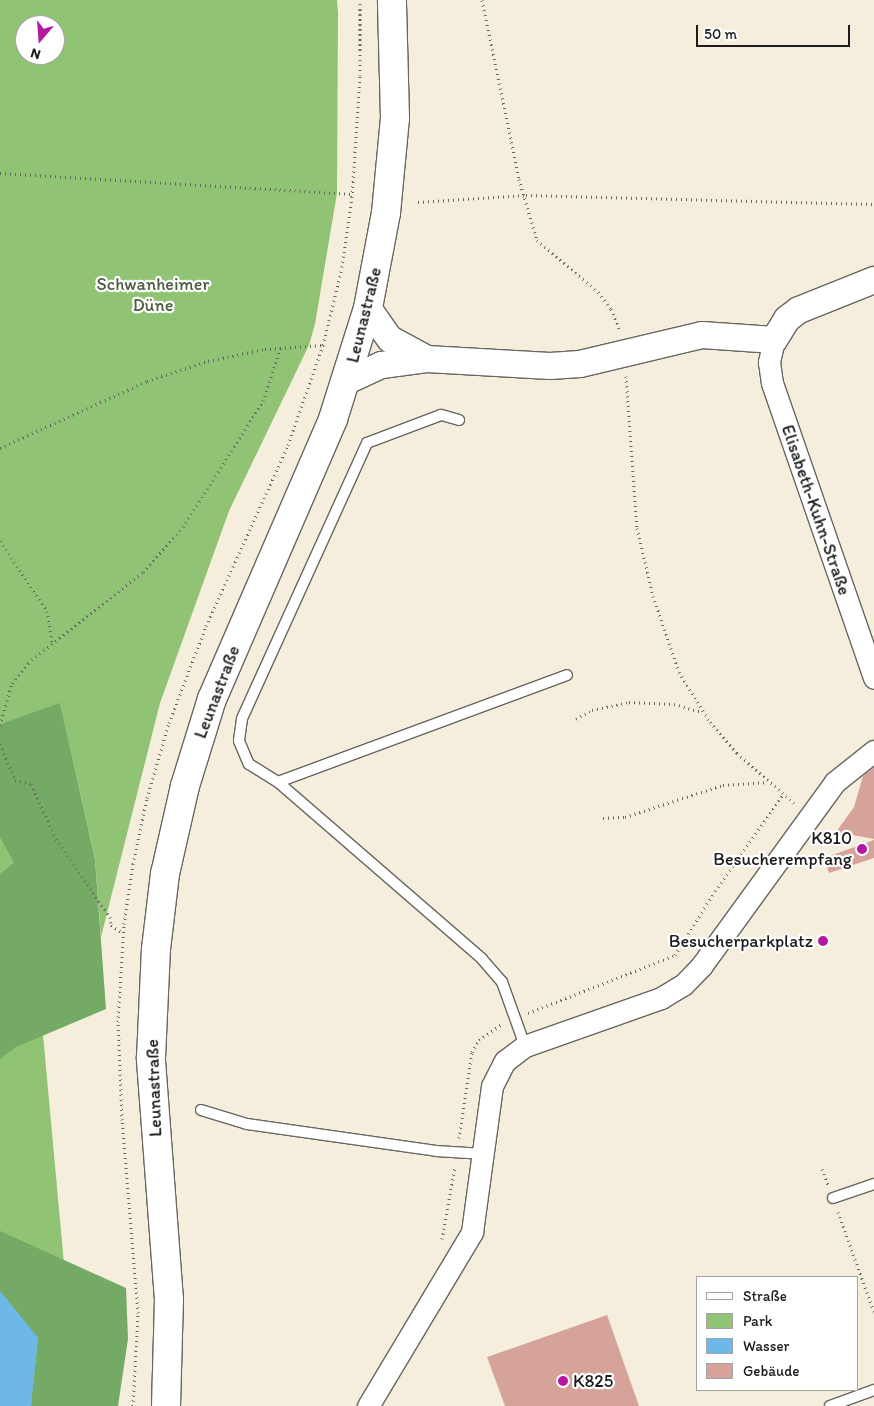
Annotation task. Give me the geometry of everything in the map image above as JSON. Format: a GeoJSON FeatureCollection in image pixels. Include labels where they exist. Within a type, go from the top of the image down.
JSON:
{"type":"FeatureCollection","features":[{"type":"Feature","properties":{"kind":"main road","name":"Leunastraße"},"geometry":{"type":"LineString","coordinates":[[166,1406],[169,1292],[151,1058],[156,950],[165,874],[184,786],[212,699],[347,381],[368,308],[386,213],[395,118],[392,0]]}},
{"type":"Feature","properties":{"kind":"street","name":"Elisabeth-Kuhn-Straße"},"geometry":{"type":"LineString","coordinates":[[874,280],[799,310],[787,320],[774,340],[769,362],[772,383],[874,678]]}},
{"type":"Feature","properties":{"kind":"street"},"geometry":{"type":"LineString","coordinates":[[368,308],[390,338],[428,359]]}},
{"type":"Feature","properties":{"kind":"street"},"geometry":{"type":"LineString","coordinates":[[347,381],[382,365],[428,359],[550,366],[580,364],[702,334],[774,340]]}},
{"type":"Feature","properties":{"kind":"street"},"geometry":{"type":"LineString","coordinates":[[368,1406],[472,1232],[485,1154],[492,1086],[498,1071],[516,1051],[525,1046],[661,998],[683,985],[702,965],[835,782],[874,752]]}},
{"type":"Feature","properties":{"kind":"lane"},"geometry":{"type":"LineString","coordinates":[[459,420],[441,415],[367,443],[242,719],[239,741],[249,764],[278,782],[482,959],[502,982],[525,1046]]}},
{"type":"Feature","properties":{"kind":"lane"},"geometry":{"type":"LineString","coordinates":[[278,782],[567,675]]}},
{"type":"Feature","properties":{"kind":"lane"},"geometry":{"type":"LineString","coordinates":[[201,1110],[248,1124],[457,1153],[485,1154]]}},
{"type":"Feature","properties":{"kind":"lane"},"geometry":{"type":"LineString","coordinates":[[833,1198],[874,1184]]}},
{"type":"Feature","properties":{"kind":"lane"},"geometry":{"type":"LineString","coordinates":[[830,1406],[874,1390]]}},
{"type":"Feature","properties":{"kind":"path"},"geometry":{"type":"LineString","coordinates":[[441,1242],[449,1211],[472,1052],[491,1030],[516,1018],[675,955],[714,891],[783,795],[737,753],[703,712],[679,672],[645,566],[632,482],[625,353],[611,309],[598,292],[537,240],[520,179],[482,0]]}},
{"type":"Feature","properties":{"kind":"path"},"geometry":{"type":"LineString","coordinates":[[0,173],[352,194]]}},
{"type":"Feature","properties":{"kind":"path"},"geometry":{"type":"LineString","coordinates":[[418,202],[526,195],[874,204]]}},
{"type":"Feature","properties":{"kind":"path"},"geometry":{"type":"LineString","coordinates":[[0,448],[147,381],[208,361],[281,347],[323,345]]}},
{"type":"Feature","properties":{"kind":"path"},"geometry":{"type":"LineString","coordinates":[[0,725],[12,683],[28,663],[143,572],[183,527],[263,402],[281,347]]}},
{"type":"Feature","properties":{"kind":"path"},"geometry":{"type":"LineString","coordinates":[[0,541],[47,611],[52,644]]}},
{"type":"Feature","properties":{"kind":"path"},"geometry":{"type":"LineString","coordinates":[[576,719],[592,710],[629,702],[674,704],[703,712]]}},
{"type":"Feature","properties":{"kind":"path"},"geometry":{"type":"LineString","coordinates":[[0,744],[15,780],[30,784],[56,839],[110,917],[111,925],[123,933]]}},
{"type":"Feature","properties":{"kind":"path"},"geometry":{"type":"LineString","coordinates":[[603,818],[625,817],[724,785],[769,782]]}},
{"type":"Feature","properties":{"kind":"path"},"geometry":{"type":"LineString","coordinates":[[822,1168],[874,1312]]}},
{"type":"Feature","properties":{"kind":"green space","name":"Schwanheimer Düne"},"geometry":{"type":"Polygon","coordinates":[[[0,0],[337,0],[337,193],[315,324],[309,345],[229,511],[160,703],[101,937],[95,858],[60,704],[0,724],[0,0]]]}},
{"type":"Feature","properties":{"kind":"green space"},"geometry":{"type":"Polygon","coordinates":[[[60,703],[95,859],[106,1009],[16,1047],[0,1059],[0,874],[14,863],[0,837],[0,724],[60,703]]]}},
{"type":"Feature","properties":{"kind":"green space"},"geometry":{"type":"Polygon","coordinates":[[[0,789],[34,936],[77,1406],[0,1406],[0,789]]]}},
{"type":"Feature","properties":{"kind":"green space"},"geometry":{"type":"Polygon","coordinates":[[[0,1231],[126,1288],[128,1339],[118,1406],[31,1406],[38,1338],[0,1291],[0,1231]]]}},
{"type":"Feature","properties":{"kind":"water"},"geometry":{"type":"Polygon","coordinates":[[[0,1291],[38,1338],[31,1406],[0,1406],[0,1291]]]}},
{"type":"Feature","properties":{"kind":"building"},"geometry":{"type":"Polygon","coordinates":[[[874,767],[874,839],[836,832],[854,807],[863,776],[874,767]]]}},
{"type":"Feature","properties":{"kind":"building","name":"K810 Besucherempfang"},"geometry":{"type":"Polygon","coordinates":[[[874,840],[874,858],[829,873],[824,858],[874,840]]]}},
{"type":"Feature","properties":{"kind":"building","name":"K825"},"geometry":{"type":"Polygon","coordinates":[[[607,1315],[639,1406],[505,1406],[487,1357],[607,1315]]]}},
{"type":"Feature","properties":{"kind":"place","name":"K810 Besucherempfang"},"geometry":{"type":"Point","coordinates":[862,849]}},
{"type":"Feature","properties":{"kind":"place","name":"Besucherparkplatz"},"geometry":{"type":"Point","coordinates":[823,941]}},
{"type":"Feature","properties":{"kind":"place","name":"K825"},"geometry":{"type":"Point","coordinates":[563,1381]}}]}
